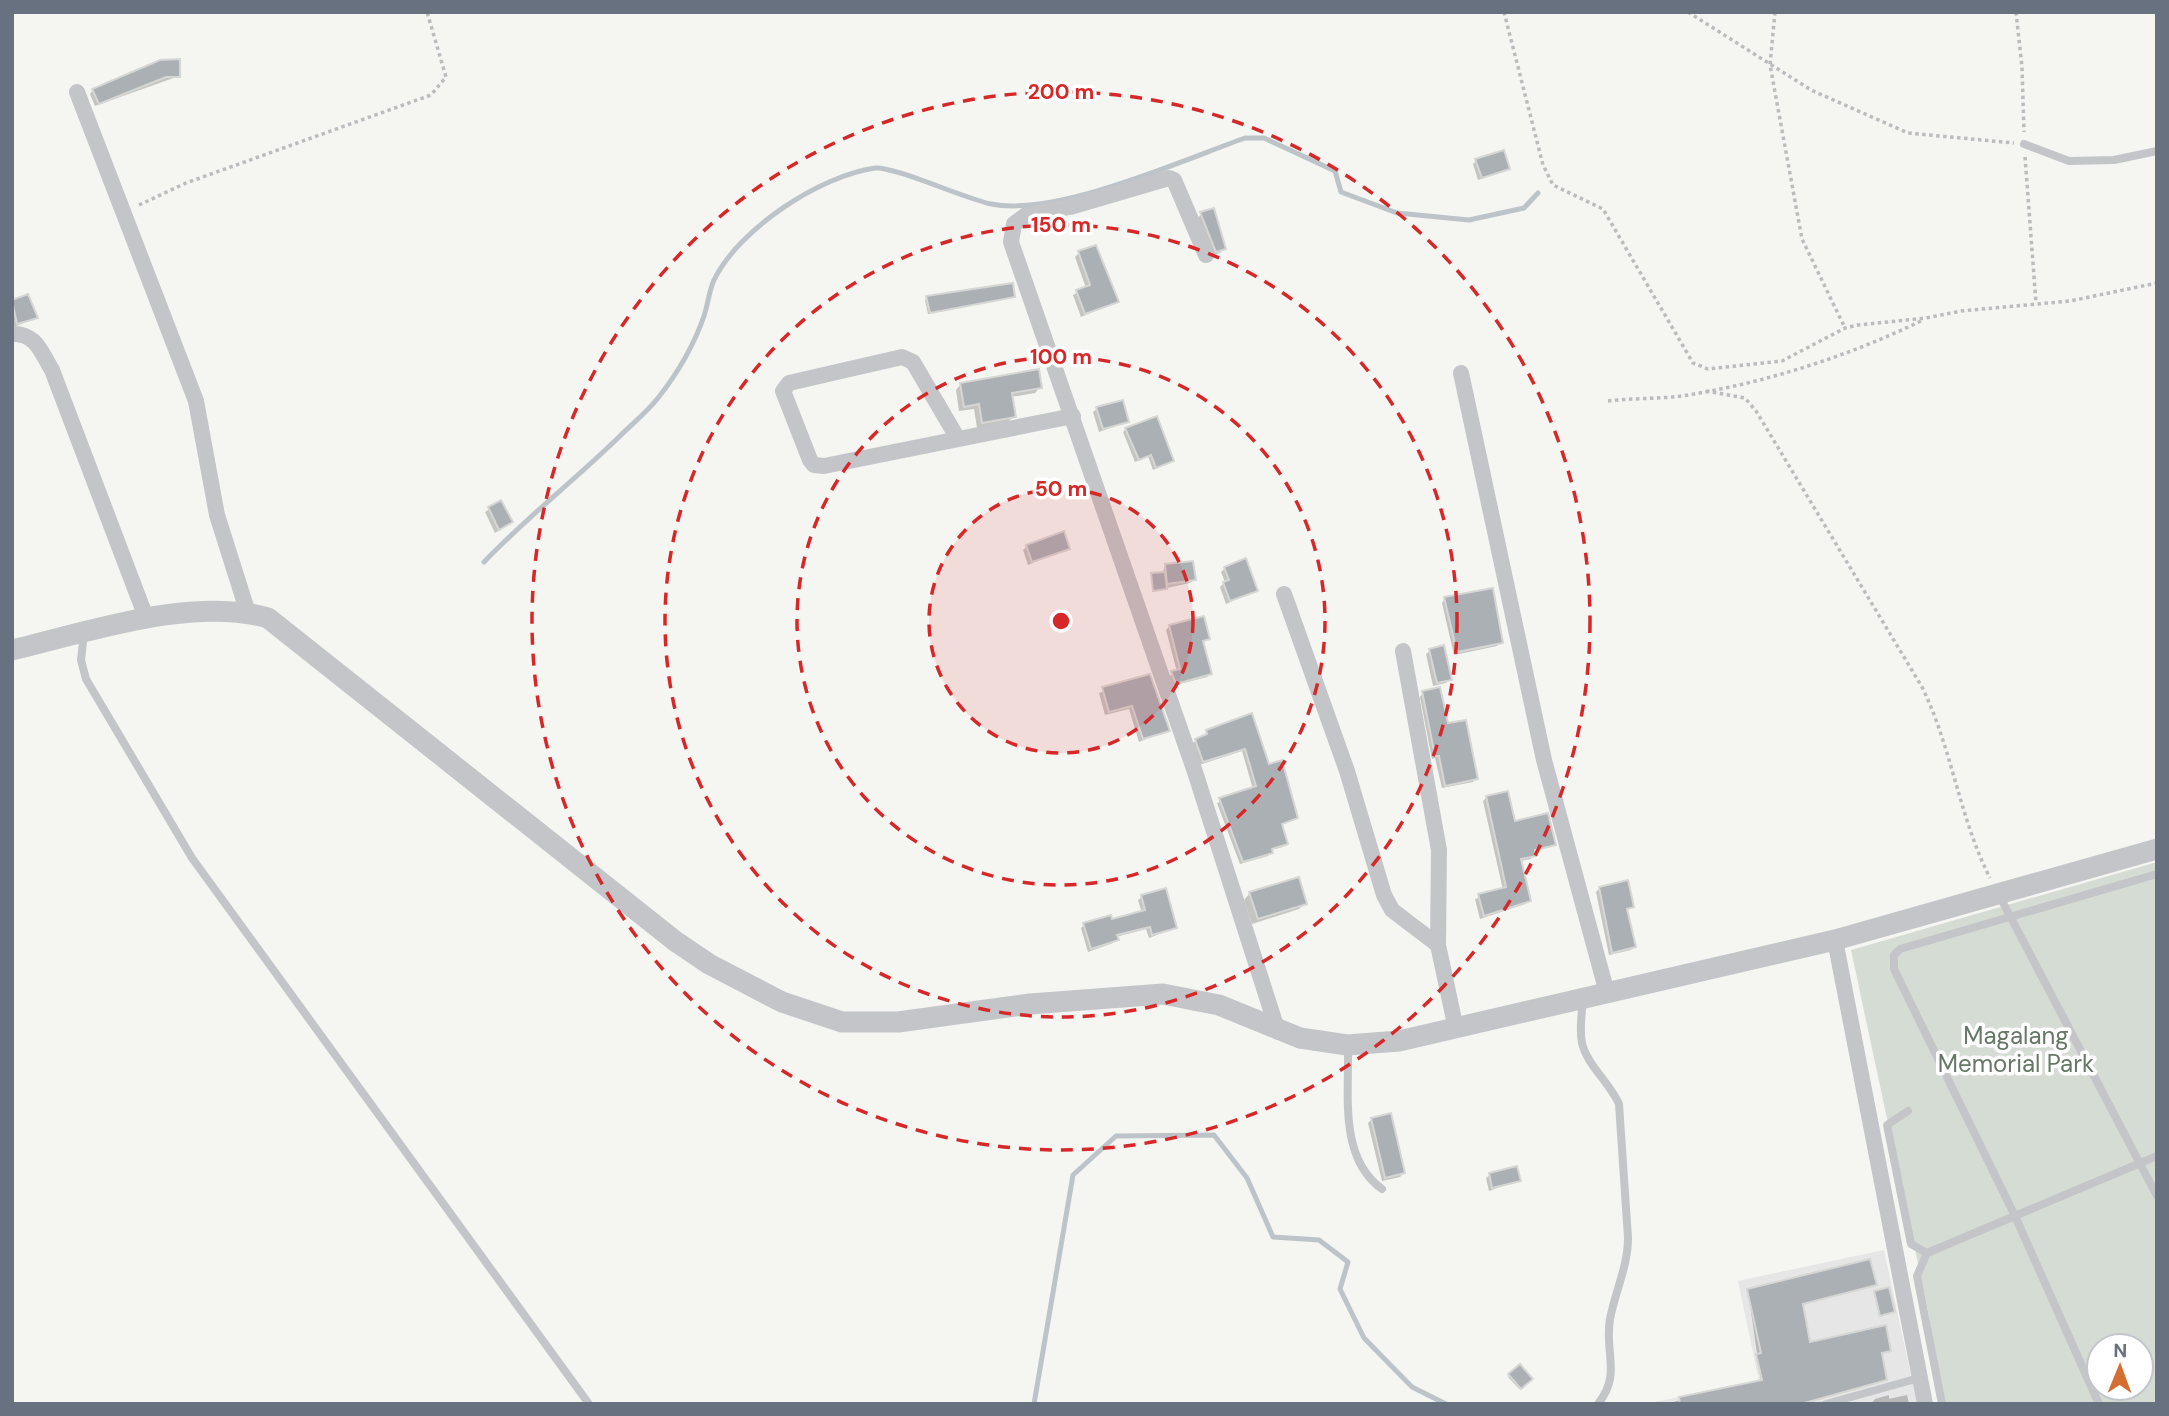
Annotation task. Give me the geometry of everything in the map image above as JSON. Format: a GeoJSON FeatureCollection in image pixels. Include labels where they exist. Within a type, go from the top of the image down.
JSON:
{"type":"FeatureCollection","features":[{"type":"Feature","properties":{"kind":"street"},"geometry":{"type":"LineString","coordinates":[[77,92],[196,401],[217,515],[248,613]]}},
{"type":"Feature","properties":{"kind":"street"},"geometry":{"type":"LineString","coordinates":[[1206,255],[1174,180],[1169,178],[1070,207],[1026,215],[1014,224],[1011,242],[1195,772],[1278,1032]]}},
{"type":"Feature","properties":{"kind":"street"},"geometry":{"type":"LineString","coordinates":[[12,334],[24,334],[34,339],[52,370],[147,620]]}},
{"type":"Feature","properties":{"kind":"street"},"geometry":{"type":"LineString","coordinates":[[958,439],[913,362],[902,357],[789,383],[783,391],[810,460],[818,466],[958,439],[1073,416]]}},
{"type":"Feature","properties":{"kind":"street"},"geometry":{"type":"LineString","coordinates":[[1461,373],[1544,760],[1607,993]]}},
{"type":"Feature","properties":{"kind":"street"},"geometry":{"type":"LineString","coordinates":[[1284,594],[1346,771],[1384,894],[1398,917],[1438,945]]}},
{"type":"Feature","properties":{"kind":"street"},"geometry":{"type":"LineString","coordinates":[[12,650],[147,620],[202,612],[248,613],[268,618],[675,941],[733,977],[812,1014],[842,1022],[898,1022],[1030,1004],[1163,994],[1219,1005],[1278,1032],[1300,1038],[1348,1045],[1399,1041],[1835,940],[2157,849]]}},
{"type":"Feature","properties":{"kind":"street"},"geometry":{"type":"LineString","coordinates":[[1403,652],[1438,850],[1438,945],[1456,1029]]}},
{"type":"Feature","properties":{"kind":"street"},"geometry":{"type":"LineString","coordinates":[[1835,940],[1925,1404]]}},
{"type":"Feature","properties":{"kind":"lane"},"geometry":{"type":"LineString","coordinates":[[2024,144],[2069,162],[2114,160],[2157,151]]}},
{"type":"Feature","properties":{"kind":"lane"},"geometry":{"type":"LineString","coordinates":[[84,633],[81,660],[86,679],[192,858],[589,1404]]}},
{"type":"Feature","properties":{"kind":"lane"},"geometry":{"type":"LineString","coordinates":[[2099,1404],[2015,1216],[1894,969],[1894,955],[1900,949],[2010,915],[2157,874]]}},
{"type":"Feature","properties":{"kind":"lane"},"geometry":{"type":"LineString","coordinates":[[1998,892],[2157,1196]]}},
{"type":"Feature","properties":{"kind":"lane"},"geometry":{"type":"LineString","coordinates":[[1583,999],[1583,1047],[1610,1084],[1619,1104],[1628,1238],[1627,1256],[1610,1320],[1608,1348],[1613,1378],[1598,1404]]}},
{"type":"Feature","properties":{"kind":"lane"},"geometry":{"type":"LineString","coordinates":[[1348,1045],[1352,1146],[1366,1178],[1382,1189]]}},
{"type":"Feature","properties":{"kind":"lane"},"geometry":{"type":"LineString","coordinates":[[1908,1111],[1887,1125],[1911,1244],[1927,1253]]}},
{"type":"Feature","properties":{"kind":"lane"},"geometry":{"type":"LineString","coordinates":[[1942,1404],[1917,1276],[1927,1253],[2157,1156]]}},
{"type":"Feature","properties":{"kind":"lane"},"geometry":{"type":"LineString","coordinates":[[1826,1404],[1919,1378]]}},
{"type":"Feature","properties":{"kind":"path"},"geometry":{"type":"LineString","coordinates":[[124,211],[198,179],[431,95],[446,77],[428,12]]}},
{"type":"Feature","properties":{"kind":"path"},"geometry":{"type":"LineString","coordinates":[[1504,12],[1544,165],[1553,185],[1603,209],[1693,363],[1708,369],[1782,362],[1845,328],[1961,311],[2070,301],[2157,283]]}},
{"type":"Feature","properties":{"kind":"path"},"geometry":{"type":"LineString","coordinates":[[1688,12],[1811,90],[1908,134],[2024,144]]}},
{"type":"Feature","properties":{"kind":"path"},"geometry":{"type":"LineString","coordinates":[[1775,12],[1770,65],[1802,239],[1845,328]]}},
{"type":"Feature","properties":{"kind":"path"},"geometry":{"type":"LineString","coordinates":[[1608,401],[1732,387],[1865,348],[1926,318]]}},
{"type":"Feature","properties":{"kind":"path"},"geometry":{"type":"LineString","coordinates":[[1706,391],[1745,398],[1756,411],[1922,687],[1936,714],[1961,809],[1998,892]]}},
{"type":"Feature","properties":{"kind":"shaded area"},"geometry":{"type":"Polygon","coordinates":[[[1884,1250],[1917,1404],[1645,1404],[1759,1381],[1738,1281],[1884,1250]]]}},
{"type":"Feature","properties":{"kind":"green space","name":"Magalang Memorial Park"},"geometry":{"type":"Polygon","coordinates":[[[2157,862],[2157,1404],[1941,1404],[1929,1315],[1851,950],[2157,862]]]}},
{"type":"Feature","properties":{"kind":"building"},"geometry":{"type":"Polygon","coordinates":[[[180,59],[180,77],[166,77],[99,104],[92,89],[160,60],[180,59]]]}},
{"type":"Feature","properties":{"kind":"building"},"geometry":{"type":"Polygon","coordinates":[[[1504,150],[1510,169],[1482,178],[1475,159],[1504,150]]]}},
{"type":"Feature","properties":{"kind":"building"},"geometry":{"type":"Polygon","coordinates":[[[1214,208],[1226,249],[1216,252],[1200,212],[1214,208]]]}},
{"type":"Feature","properties":{"kind":"building"},"geometry":{"type":"Polygon","coordinates":[[[1096,245],[1119,302],[1085,314],[1076,290],[1090,285],[1078,251],[1096,245]]]}},
{"type":"Feature","properties":{"kind":"building"},"geometry":{"type":"Polygon","coordinates":[[[1013,283],[1015,297],[930,313],[926,296],[1013,283]]]}},
{"type":"Feature","properties":{"kind":"building"},"geometry":{"type":"Polygon","coordinates":[[[28,294],[38,318],[17,324],[12,300],[28,294]]]}},
{"type":"Feature","properties":{"kind":"building"},"geometry":{"type":"Polygon","coordinates":[[[1039,369],[1042,388],[1012,393],[1016,417],[982,423],[979,404],[964,407],[960,383],[1039,369]]]}},
{"type":"Feature","properties":{"kind":"building"},"geometry":{"type":"Polygon","coordinates":[[[1123,400],[1129,422],[1103,429],[1096,407],[1123,400]]]}},
{"type":"Feature","properties":{"kind":"building"},"geometry":{"type":"Polygon","coordinates":[[[1157,416],[1174,461],[1156,468],[1151,455],[1139,460],[1125,428],[1157,416]]]}},
{"type":"Feature","properties":{"kind":"building"},"geometry":{"type":"Polygon","coordinates":[[[501,500],[513,522],[499,530],[488,507],[501,500]]]}},
{"type":"Feature","properties":{"kind":"building"},"geometry":{"type":"Polygon","coordinates":[[[1064,531],[1070,549],[1032,562],[1026,545],[1064,531]]]}},
{"type":"Feature","properties":{"kind":"building"},"geometry":{"type":"Polygon","coordinates":[[[1246,558],[1258,591],[1230,601],[1223,582],[1229,580],[1224,567],[1246,558]]]}},
{"type":"Feature","properties":{"kind":"building"},"geometry":{"type":"Polygon","coordinates":[[[1193,561],[1196,580],[1167,584],[1165,564],[1193,561]]]}},
{"type":"Feature","properties":{"kind":"building"},"geometry":{"type":"Polygon","coordinates":[[[1165,572],[1167,589],[1153,591],[1151,573],[1165,572]]]}},
{"type":"Feature","properties":{"kind":"building"},"geometry":{"type":"Polygon","coordinates":[[[1493,588],[1503,643],[1457,652],[1444,597],[1493,588]]]}},
{"type":"Feature","properties":{"kind":"building"},"geometry":{"type":"Polygon","coordinates":[[[1204,616],[1210,639],[1203,641],[1212,674],[1176,684],[1171,671],[1180,669],[1169,625],[1204,616]]]}},
{"type":"Feature","properties":{"kind":"building"},"geometry":{"type":"Polygon","coordinates":[[[1444,645],[1452,680],[1437,683],[1429,649],[1444,645]]]}},
{"type":"Feature","properties":{"kind":"building"},"geometry":{"type":"Polygon","coordinates":[[[1150,674],[1170,731],[1143,739],[1132,706],[1109,712],[1102,687],[1150,674]]]}},
{"type":"Feature","properties":{"kind":"building"},"geometry":{"type":"Polygon","coordinates":[[[1440,687],[1448,723],[1466,720],[1478,779],[1445,786],[1439,756],[1435,756],[1422,691],[1440,687]]]}},
{"type":"Feature","properties":{"kind":"building"},"geometry":{"type":"Polygon","coordinates":[[[1252,713],[1269,764],[1282,760],[1298,818],[1282,824],[1288,844],[1272,849],[1273,853],[1243,862],[1219,798],[1256,786],[1245,749],[1203,762],[1195,739],[1207,734],[1206,730],[1252,713]]]}},
{"type":"Feature","properties":{"kind":"building"},"geometry":{"type":"Polygon","coordinates":[[[1508,791],[1515,821],[1548,813],[1556,845],[1535,850],[1536,856],[1521,859],[1531,901],[1484,916],[1478,894],[1506,887],[1486,796],[1508,791]]]}},
{"type":"Feature","properties":{"kind":"building"},"geometry":{"type":"Polygon","coordinates":[[[1299,877],[1307,904],[1258,919],[1249,892],[1299,877]]]}},
{"type":"Feature","properties":{"kind":"building"},"geometry":{"type":"Polygon","coordinates":[[[1628,880],[1634,907],[1627,909],[1636,947],[1612,953],[1599,887],[1628,880]]]}},
{"type":"Feature","properties":{"kind":"building"},"geometry":{"type":"Polygon","coordinates":[[[1166,888],[1177,928],[1152,935],[1150,927],[1117,935],[1119,940],[1091,949],[1083,923],[1145,910],[1141,895],[1166,888]]]}},
{"type":"Feature","properties":{"kind":"building"},"geometry":{"type":"Polygon","coordinates":[[[1391,1113],[1405,1173],[1385,1178],[1371,1118],[1391,1113]]]}},
{"type":"Feature","properties":{"kind":"building"},"geometry":{"type":"Polygon","coordinates":[[[1517,1166],[1521,1181],[1492,1188],[1489,1173],[1517,1166]]]}},
{"type":"Feature","properties":{"kind":"building"},"geometry":{"type":"Polygon","coordinates":[[[1870,1259],[1877,1285],[1803,1304],[1810,1342],[1886,1325],[1891,1351],[1882,1353],[1887,1380],[1801,1404],[1680,1404],[1679,1397],[1762,1380],[1756,1354],[1761,1353],[1747,1289],[1870,1259]]]}},
{"type":"Feature","properties":{"kind":"building"},"geometry":{"type":"Polygon","coordinates":[[[1889,1287],[1895,1312],[1880,1316],[1874,1291],[1889,1287]]]}},
{"type":"Feature","properties":{"kind":"building"},"geometry":{"type":"Polygon","coordinates":[[[1520,1364],[1533,1379],[1521,1389],[1508,1374],[1520,1364]]]}},
{"type":"Feature","properties":{"kind":"waterway"},"geometry":{"type":"LineString","coordinates":[[484,562],[658,398],[695,338],[714,280],[742,242],[783,208],[806,194],[853,173],[875,168],[884,169],[980,201],[1018,206],[1083,195],[1245,138],[1264,138],[1335,171],[1341,192],[1397,213],[1469,220],[1524,208],[1538,193]]}},
{"type":"Feature","properties":{"kind":"waterway"},"geometry":{"type":"LineString","coordinates":[[1034,1404],[1073,1175],[1116,1136],[1214,1135],[1247,1178],[1273,1237],[1319,1240],[1348,1262],[1340,1289],[1364,1338],[1412,1387],[1446,1404]]}}]}
